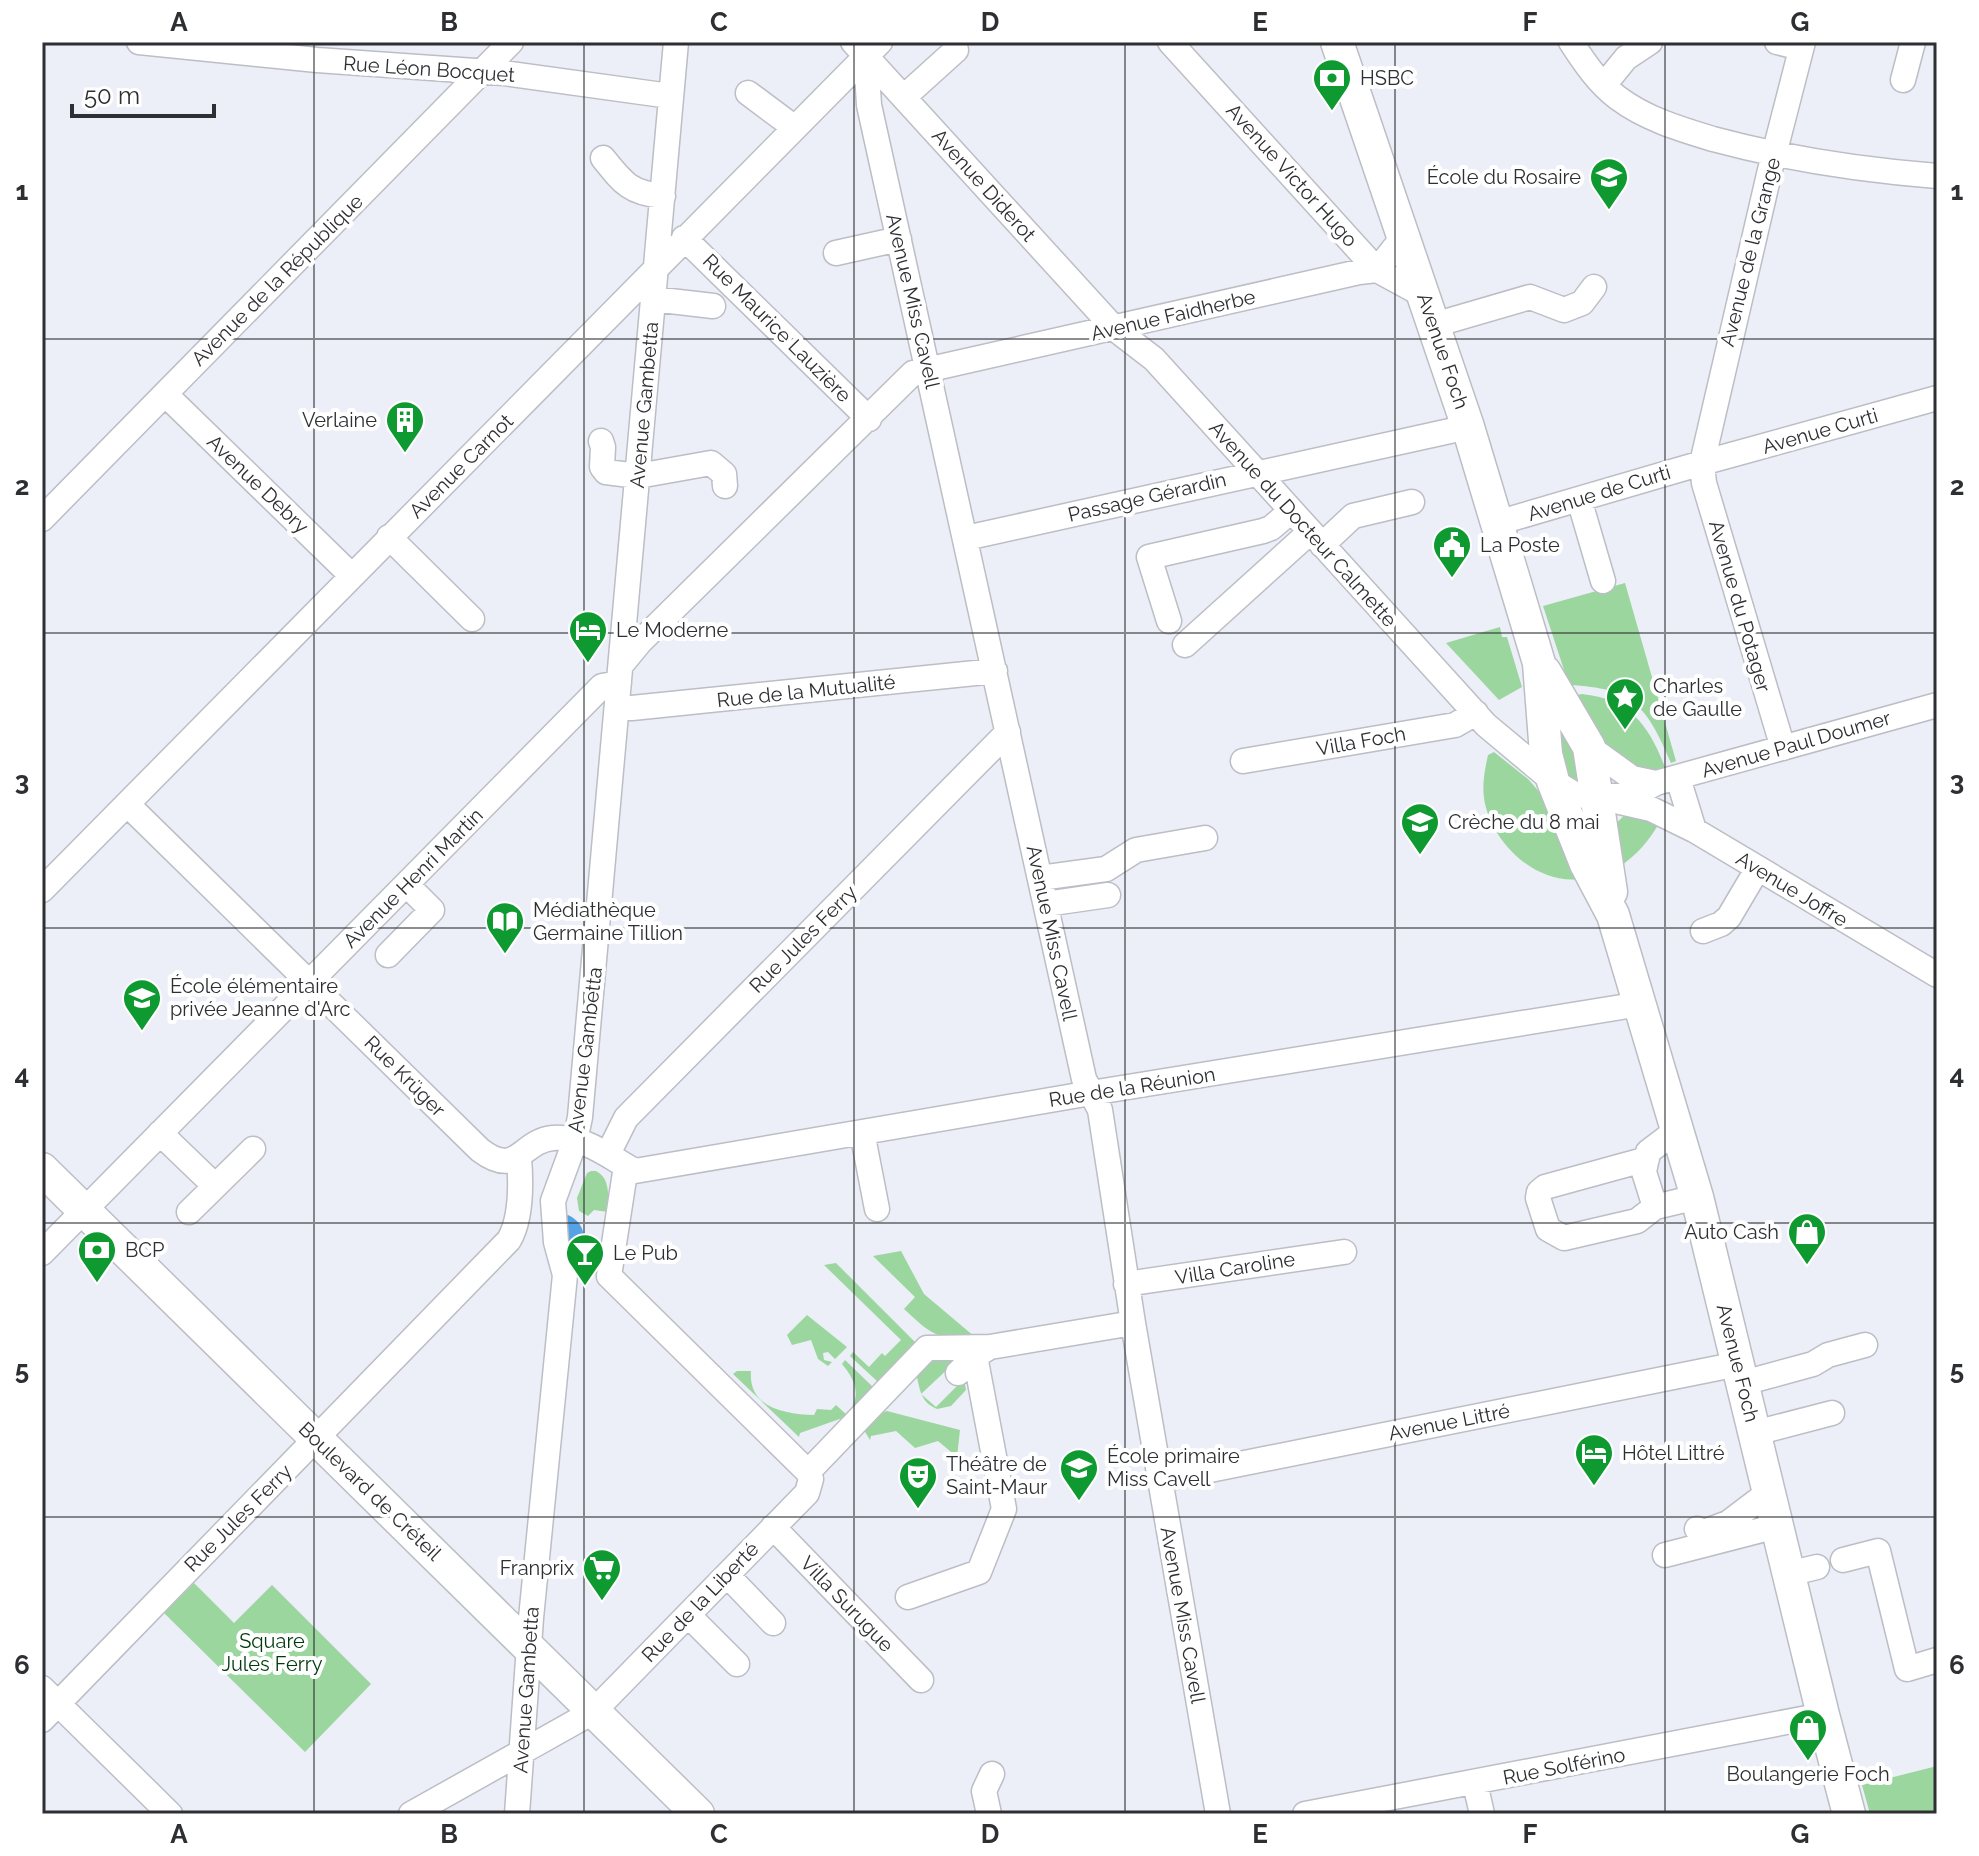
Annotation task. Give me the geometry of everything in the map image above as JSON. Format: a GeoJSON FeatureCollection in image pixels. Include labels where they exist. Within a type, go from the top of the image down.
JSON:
{"type":"FeatureCollection","features":[{"type":"Feature","properties":{"kind":"main road","name":"Avenue Foch"},"geometry":{"type":"LineString","coordinates":[[1337,42],[1468,427],[1539,663],[1546,754],[1553,781],[1586,864],[1613,915]]}},
{"type":"Feature","properties":{"kind":"main road","name":"Avenue Foch"},"geometry":{"type":"LineString","coordinates":[[1539,663],[1583,736],[1598,797],[1613,915],[1697,1197],[1777,1526],[1803,1570],[1823,1715],[1849,1814]]}},
{"type":"Feature","properties":{"kind":"main road","name":"Boulevard de Créteil"},"geometry":{"type":"LineString","coordinates":[[42,1169],[698,1814]]}},
{"type":"Feature","properties":{"kind":"street","name":"Rue Léon Bocquet"},"geometry":{"type":"LineString","coordinates":[[139,42],[317,60],[483,72],[670,96]]}},
{"type":"Feature","properties":{"kind":"street","name":"Avenue de la République"},"geometry":{"type":"LineString","coordinates":[[42,519],[511,42]]}},
{"type":"Feature","properties":{"kind":"street","name":"Avenue Gambetta"},"geometry":{"type":"LineString","coordinates":[[517,1814],[528,1647],[565,1275],[556,1242],[553,1201],[575,1141],[582,1101],[676,42]]}},
{"type":"Feature","properties":{"kind":"street","name":"Avenue Victor Hugo"},"geometry":{"type":"LineString","coordinates":[[1170,42],[1377,270],[1423,295]]}},
{"type":"Feature","properties":{"kind":"street"},"geometry":{"type":"LineString","coordinates":[[1571,42],[1587,68],[1616,97],[1667,124],[1774,155],[1874,171],[1937,176]]}},
{"type":"Feature","properties":{"kind":"street"},"geometry":{"type":"LineString","coordinates":[[1604,85],[1626,58],[1650,42]]}},
{"type":"Feature","properties":{"kind":"street"},"geometry":{"type":"LineString","coordinates":[[1777,42],[1802,45]]}},
{"type":"Feature","properties":{"kind":"street"},"geometry":{"type":"LineString","coordinates":[[1903,80],[1913,42]]}},
{"type":"Feature","properties":{"kind":"street","name":"Avenue de la Grange"},"geometry":{"type":"LineString","coordinates":[[1702,463],[1802,45]]}},
{"type":"Feature","properties":{"kind":"street","name":"Avenue Diderot"},"geometry":{"type":"LineString","coordinates":[[867,47],[904,97],[1115,329]]}},
{"type":"Feature","properties":{"kind":"street","name":"Avenue Carnot"},"geometry":{"type":"LineString","coordinates":[[42,890],[795,128],[867,47]]}},
{"type":"Feature","properties":{"kind":"street","name":"Avenue Miss Cavell"},"geometry":{"type":"LineString","coordinates":[[867,47],[869,105],[1084,1079],[1100,1110],[1126,1284],[1218,1814]]}},
{"type":"Feature","properties":{"kind":"street"},"geometry":{"type":"LineString","coordinates":[[904,97],[956,50]]}},
{"type":"Feature","properties":{"kind":"street"},"geometry":{"type":"LineString","coordinates":[[748,93],[795,128]]}},
{"type":"Feature","properties":{"kind":"street"},"geometry":{"type":"LineString","coordinates":[[603,158],[623,184],[643,194],[663,196]]}},
{"type":"Feature","properties":{"kind":"street"},"geometry":{"type":"LineString","coordinates":[[1377,270],[1403,237]]}},
{"type":"Feature","properties":{"kind":"street","name":"Rue Maurice Lauzière"},"geometry":{"type":"LineString","coordinates":[[684,238],[869,419]]}},
{"type":"Feature","properties":{"kind":"street"},"geometry":{"type":"LineString","coordinates":[[836,253],[899,239]]}},
{"type":"Feature","properties":{"kind":"street","name":"Avenue Faidherbe"},"geometry":{"type":"LineString","coordinates":[[928,369],[1377,270]]}},
{"type":"Feature","properties":{"kind":"street"},"geometry":{"type":"LineString","coordinates":[[1434,325],[1530,297],[1564,310],[1582,303],[1594,287]]}},
{"type":"Feature","properties":{"kind":"street"},"geometry":{"type":"LineString","coordinates":[[653,299],[713,306]]}},
{"type":"Feature","properties":{"kind":"street","name":"Avenue du Docteur Calmette"},"geometry":{"type":"LineString","coordinates":[[1115,329],[1154,359],[1481,719],[1553,781],[1576,795],[1598,797]]}},
{"type":"Feature","properties":{"kind":"street","name":"Avenue Henri Martin"},"geometry":{"type":"LineString","coordinates":[[42,1253],[602,686],[619,685],[640,642],[913,373],[928,369]]}},
{"type":"Feature","properties":{"kind":"street","name":"Avenue Debry"},"geometry":{"type":"LineString","coordinates":[[165,394],[351,575]]}},
{"type":"Feature","properties":{"kind":"street","name":"Avenue Curti"},"geometry":{"type":"LineString","coordinates":[[1702,463],[1937,398]]}},
{"type":"Feature","properties":{"kind":"street","name":"Passage Gérardin"},"geometry":{"type":"LineString","coordinates":[[966,538],[1468,427]]}},
{"type":"Feature","properties":{"kind":"street"},"geometry":{"type":"LineString","coordinates":[[601,441],[602,467],[606,472],[638,476],[711,463],[724,474],[725,486]]}},
{"type":"Feature","properties":{"kind":"street","name":"Avenue de Curti"},"geometry":{"type":"LineString","coordinates":[[1497,523],[1702,463]]}},
{"type":"Feature","properties":{"kind":"street","name":"Avenue du Potager"},"geometry":{"type":"LineString","coordinates":[[1702,463],[1704,483],[1783,748]]}},
{"type":"Feature","properties":{"kind":"street"},"geometry":{"type":"LineString","coordinates":[[1579,499],[1603,581]]}},
{"type":"Feature","properties":{"kind":"street"},"geometry":{"type":"LineString","coordinates":[[1185,645],[1316,538],[1353,516],[1412,502]]}},
{"type":"Feature","properties":{"kind":"street"},"geometry":{"type":"LineString","coordinates":[[1169,621],[1149,557],[1263,531],[1291,511]]}},
{"type":"Feature","properties":{"kind":"street"},"geometry":{"type":"LineString","coordinates":[[389,537],[472,619]]}},
{"type":"Feature","properties":{"kind":"street","name":"Rue de la Mutualité"},"geometry":{"type":"LineString","coordinates":[[619,685],[632,708],[995,671]]}},
{"type":"Feature","properties":{"kind":"street","name":"Avenue Paul Doumer"},"geometry":{"type":"LineString","coordinates":[[1598,797],[1633,795],[1667,780],[1937,705]]}},
{"type":"Feature","properties":{"kind":"street"},"geometry":{"type":"LineString","coordinates":[[1481,719],[1514,732],[1559,722],[1583,736],[1632,778],[1667,780],[1694,830]]}},
{"type":"Feature","properties":{"kind":"street","name":"Villa Foch"},"geometry":{"type":"LineString","coordinates":[[1243,761],[1481,719]]}},
{"type":"Feature","properties":{"kind":"street","name":"Rue Jules Ferry"},"geometry":{"type":"LineString","coordinates":[[617,1160],[626,1118],[1008,732]]}},
{"type":"Feature","properties":{"kind":"street","name":"Avenue Joffre"},"geometry":{"type":"LineString","coordinates":[[1598,797],[1651,809],[1694,830],[1934,967]]}},
{"type":"Feature","properties":{"kind":"street","name":"Rue Krüger"},"geometry":{"type":"LineString","coordinates":[[127,804],[480,1150],[492,1159],[501,1161],[519,1157]]}},
{"type":"Feature","properties":{"kind":"street"},"geometry":{"type":"LineString","coordinates":[[1040,878],[1106,869],[1136,850],[1205,838]]}},
{"type":"Feature","properties":{"kind":"street"},"geometry":{"type":"LineString","coordinates":[[1703,931],[1729,917],[1758,868]]}},
{"type":"Feature","properties":{"kind":"street"},"geometry":{"type":"LineString","coordinates":[[388,955],[432,910],[407,885]]}},
{"type":"Feature","properties":{"kind":"street"},"geometry":{"type":"LineString","coordinates":[[1046,904],[1108,895]]}},
{"type":"Feature","properties":{"kind":"street","name":"Rue de la Réunion"},"geometry":{"type":"LineString","coordinates":[[617,1160],[635,1171],[1640,1004]]}},
{"type":"Feature","properties":{"kind":"street"},"geometry":{"type":"LineString","coordinates":[[1655,1207],[1644,1172],[1648,1152],[1677,1130]]}},
{"type":"Feature","properties":{"kind":"street"},"geometry":{"type":"LineString","coordinates":[[862,1132],[877,1209]]}},
{"type":"Feature","properties":{"kind":"street"},"geometry":{"type":"LineString","coordinates":[[160,1133],[215,1186]]}},
{"type":"Feature","properties":{"kind":"street"},"geometry":{"type":"LineString","coordinates":[[519,1157],[548,1139],[595,1146],[617,1160],[609,1276],[808,1482]]}},
{"type":"Feature","properties":{"kind":"street"},"geometry":{"type":"LineString","coordinates":[[189,1212],[253,1149]]}},
{"type":"Feature","properties":{"kind":"street","name":"Rue Jules Ferry"},"geometry":{"type":"LineString","coordinates":[[47,1704],[316,1439],[509,1240],[516,1229],[521,1173],[519,1157]]}},
{"type":"Feature","properties":{"kind":"street"},"geometry":{"type":"LineString","coordinates":[[1647,1159],[1545,1187],[1538,1198],[1548,1229],[1564,1238],[1637,1221],[1655,1207],[1697,1197]]}},
{"type":"Feature","properties":{"kind":"street","name":"Villa Caroline"},"geometry":{"type":"LineString","coordinates":[[1126,1284],[1344,1252]]}},
{"type":"Feature","properties":{"kind":"street","name":"Rue de la Liberté"},"geometry":{"type":"LineString","coordinates":[[411,1814],[593,1712],[773,1527],[808,1482],[927,1348],[974,1359],[1133,1323]]}},
{"type":"Feature","properties":{"kind":"street","name":"Avenue Littré"},"geometry":{"type":"LineString","coordinates":[[1160,1480],[1740,1374],[1813,1364],[1828,1355],[1865,1345]]}},
{"type":"Feature","properties":{"kind":"street"},"geometry":{"type":"LineString","coordinates":[[908,1597],[979,1572],[1004,1509],[974,1359]]}},
{"type":"Feature","properties":{"kind":"street"},"geometry":{"type":"LineString","coordinates":[[1755,1433],[1832,1413]]}},
{"type":"Feature","properties":{"kind":"street"},"geometry":{"type":"LineString","coordinates":[[1697,1529],[1704,1532],[1728,1523],[1769,1492]]}},
{"type":"Feature","properties":{"kind":"street"},"geometry":{"type":"LineString","coordinates":[[1665,1555],[1777,1526]]}},
{"type":"Feature","properties":{"kind":"street","name":"Villa Surugue"},"geometry":{"type":"LineString","coordinates":[[773,1527],[921,1680]]}},
{"type":"Feature","properties":{"kind":"street"},"geometry":{"type":"LineString","coordinates":[[1843,1560],[1878,1551],[1907,1669],[1937,1660]]}},
{"type":"Feature","properties":{"kind":"street"},"geometry":{"type":"LineString","coordinates":[[727,1575],[773,1623]]}},
{"type":"Feature","properties":{"kind":"street"},"geometry":{"type":"LineString","coordinates":[[688,1615],[737,1664]]}},
{"type":"Feature","properties":{"kind":"street"},"geometry":{"type":"LineString","coordinates":[[47,1704],[170,1814]]}},
{"type":"Feature","properties":{"kind":"street","name":"Rue Solférino"},"geometry":{"type":"LineString","coordinates":[[1305,1814],[1823,1715]]}},
{"type":"Feature","properties":{"kind":"street"},"geometry":{"type":"LineString","coordinates":[[989,1814],[984,1791],[992,1774]]}},
{"type":"Feature","properties":{"kind":"street"},"geometry":{"type":"LineString","coordinates":[[1475,1783],[1482,1814]]}},
{"type":"Feature","properties":{"kind":"green space"},"geometry":{"type":"Polygon","coordinates":[[[1625,583],[1676,761],[1671,763],[1654,727],[1635,704],[1609,690],[1569,685],[1543,606],[1625,583]]]}},
{"type":"Feature","properties":{"kind":"green space"},"geometry":{"type":"Polygon","coordinates":[[[1500,627],[1502,637],[1507,637],[1522,687],[1499,700],[1446,643],[1500,627]]]}},
{"type":"Feature","properties":{"kind":"green space"},"geometry":{"type":"Polygon","coordinates":[[[1582,694],[1614,702],[1636,718],[1653,741],[1666,770],[1644,774],[1619,763],[1567,697],[1582,694]]]}},
{"type":"Feature","properties":{"kind":"green space"},"geometry":{"type":"Polygon","coordinates":[[[1564,731],[1572,732],[1579,781],[1566,779],[1557,735],[1564,731]]]}},
{"type":"Feature","properties":{"kind":"green space"},"geometry":{"type":"Polygon","coordinates":[[[1494,752],[1528,779],[1548,802],[1580,879],[1563,879],[1531,867],[1517,857],[1495,830],[1488,814],[1483,787],[1488,755],[1494,752]]]}},
{"type":"Feature","properties":{"kind":"green space"},"geometry":{"type":"Polygon","coordinates":[[[1627,813],[1661,820],[1642,847],[1618,868],[1614,825],[1627,813]]]}},
{"type":"Feature","properties":{"kind":"green space"},"geometry":{"type":"Polygon","coordinates":[[[591,1171],[604,1178],[608,1212],[594,1210],[588,1216],[579,1211],[577,1198],[587,1173],[591,1171]]]}},
{"type":"Feature","properties":{"kind":"green space"},"geometry":{"type":"Polygon","coordinates":[[[901,1251],[924,1294],[975,1337],[936,1334],[904,1309],[915,1297],[873,1256],[901,1251]]]}},
{"type":"Feature","properties":{"kind":"green space"},"geometry":{"type":"Polygon","coordinates":[[[836,1263],[919,1346],[878,1382],[850,1356],[853,1352],[869,1367],[901,1340],[824,1265],[836,1263]]]}},
{"type":"Feature","properties":{"kind":"green space"},"geometry":{"type":"Polygon","coordinates":[[[807,1315],[847,1347],[835,1359],[828,1352],[823,1353],[824,1360],[832,1362],[828,1366],[818,1359],[811,1340],[792,1345],[787,1335],[807,1315]]]}},
{"type":"Feature","properties":{"kind":"green space"},"geometry":{"type":"Polygon","coordinates":[[[932,1357],[954,1357],[951,1366],[921,1394],[916,1373],[932,1357]]]}},
{"type":"Feature","properties":{"kind":"green space"},"geometry":{"type":"Polygon","coordinates":[[[845,1360],[873,1387],[874,1392],[851,1415],[800,1433],[799,1437],[733,1374],[751,1371],[752,1383],[762,1401],[781,1410],[814,1415],[817,1409],[831,1410],[836,1405],[847,1415],[856,1395],[851,1376],[842,1364],[845,1360]]]}},
{"type":"Feature","properties":{"kind":"green space"},"geometry":{"type":"Polygon","coordinates":[[[964,1379],[966,1390],[951,1406],[937,1409],[927,1403],[922,1395],[936,1407],[964,1379]]]}},
{"type":"Feature","properties":{"kind":"green space"},"geometry":{"type":"Polygon","coordinates":[[[887,1411],[960,1430],[957,1457],[938,1441],[915,1448],[896,1431],[871,1436],[870,1440],[864,1430],[879,1414],[887,1411]]]}},
{"type":"Feature","properties":{"kind":"green space","name":"Square Jules Ferry"},"geometry":{"type":"Polygon","coordinates":[[[194,1583],[234,1623],[272,1585],[371,1684],[305,1752],[164,1613],[194,1583]]]}},
{"type":"Feature","properties":{"kind":"green space"},"geometry":{"type":"Polygon","coordinates":[[[1937,1766],[1937,1814],[1870,1814],[1862,1785],[1937,1766]]]}},
{"type":"Feature","properties":{"kind":"water"},"geometry":{"type":"Polygon","coordinates":[[[568,1215],[578,1222],[583,1232],[580,1254],[576,1255],[568,1243],[564,1218],[568,1215]]]}},
{"type":"Feature","properties":{"kind":"place","name":"HSBC"},"geometry":{"type":"Point","coordinates":[1332,112]}},
{"type":"Feature","properties":{"kind":"place","name":"École du Rosaire"},"geometry":{"type":"Point","coordinates":[1609,211]}},
{"type":"Feature","properties":{"kind":"place","name":"Verlaine"},"geometry":{"type":"Point","coordinates":[405,454]}},
{"type":"Feature","properties":{"kind":"place","name":"La Poste"},"geometry":{"type":"Point","coordinates":[1452,579]}},
{"type":"Feature","properties":{"kind":"place","name":"Le Moderne"},"geometry":{"type":"Point","coordinates":[588,664]}},
{"type":"Feature","properties":{"kind":"place","name":"Charles de Gaulle"},"geometry":{"type":"Point","coordinates":[1625,731]}},
{"type":"Feature","properties":{"kind":"place","name":"Crèche du 8 mai"},"geometry":{"type":"Point","coordinates":[1420,856]}},
{"type":"Feature","properties":{"kind":"place","name":"Médiathèque Germaine Tillion"},"geometry":{"type":"Point","coordinates":[505,955]}},
{"type":"Feature","properties":{"kind":"place","name":"École élémentaire privée Jeanne d'Arc"},"geometry":{"type":"Point","coordinates":[142,1032]}},
{"type":"Feature","properties":{"kind":"place","name":"Auto Cash"},"geometry":{"type":"Point","coordinates":[1807,1266]}},
{"type":"Feature","properties":{"kind":"place","name":"BCP"},"geometry":{"type":"Point","coordinates":[97,1284]}},
{"type":"Feature","properties":{"kind":"place","name":"Le Pub"},"geometry":{"type":"Point","coordinates":[585,1287]}},
{"type":"Feature","properties":{"kind":"place","name":"Hôtel Littré"},"geometry":{"type":"Point","coordinates":[1594,1487]}},
{"type":"Feature","properties":{"kind":"place","name":"École primaire Miss Cavell"},"geometry":{"type":"Point","coordinates":[1079,1502]}},
{"type":"Feature","properties":{"kind":"place","name":"Théâtre de Saint-Maur"},"geometry":{"type":"Point","coordinates":[918,1510]}},
{"type":"Feature","properties":{"kind":"place","name":"Franprix"},"geometry":{"type":"Point","coordinates":[602,1602]}},
{"type":"Feature","properties":{"kind":"place","name":"Boulangerie Foch"},"geometry":{"type":"Point","coordinates":[1808,1762]}}]}
